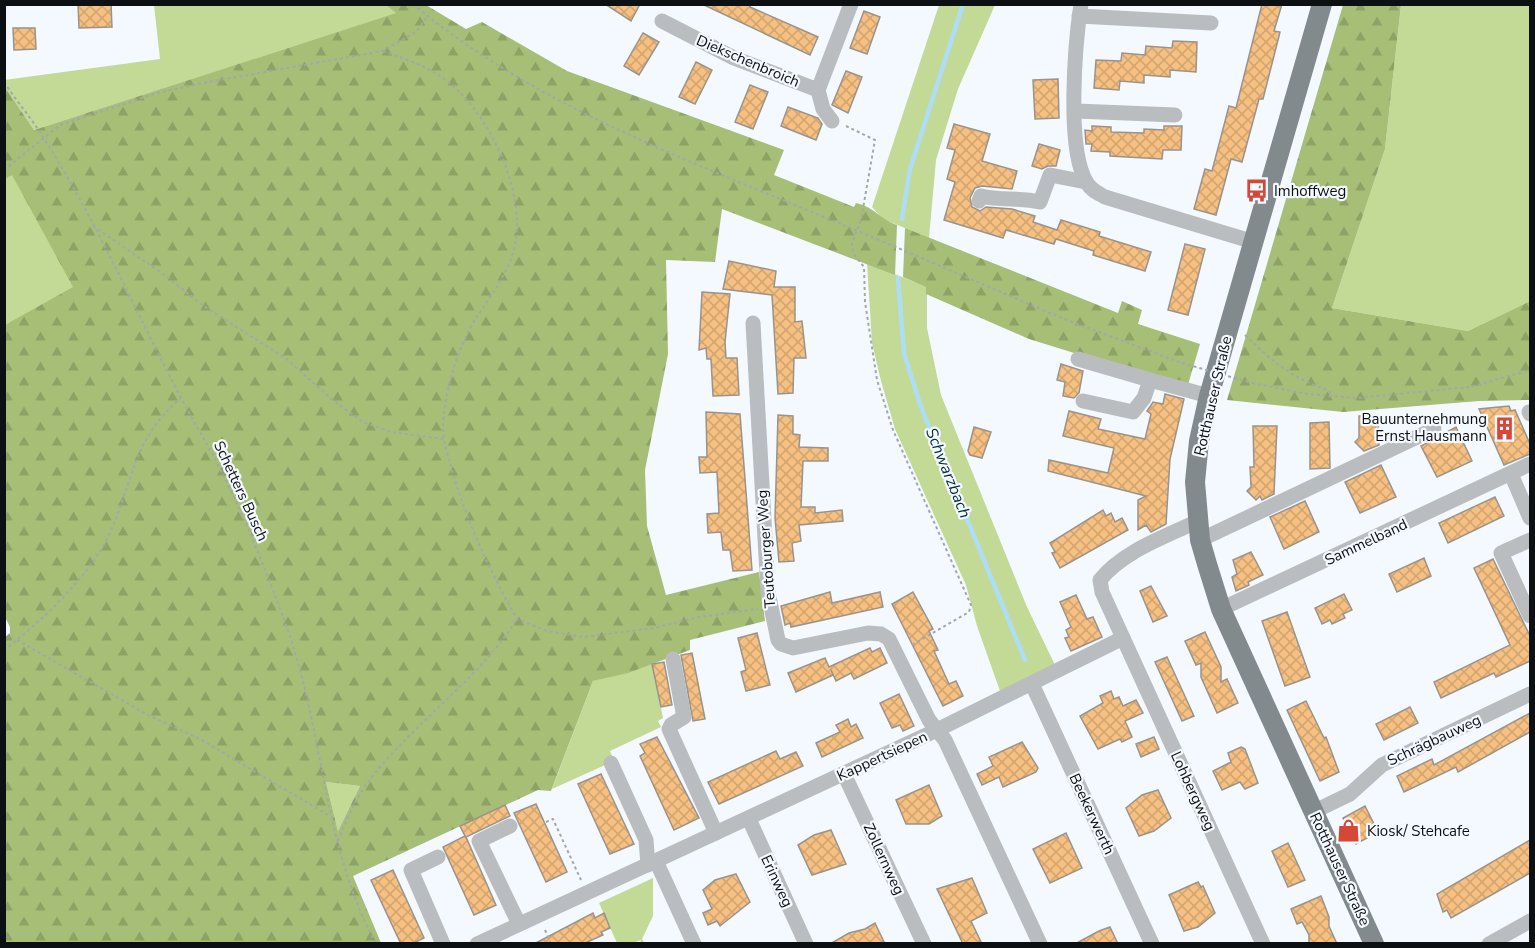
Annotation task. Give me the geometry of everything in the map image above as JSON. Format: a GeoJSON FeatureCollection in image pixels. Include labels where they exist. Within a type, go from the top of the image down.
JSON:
{"type":"FeatureCollection","features":[{"type":"Feature","properties":{"kind":"main road","name":"Rotthauser Straße"},"geometry":{"type":"LineString","coordinates":[[1322,4],[1209,396],[1199,441],[1195,482],[1199,531],[1221,609],[1374,944]]}},
{"type":"Feature","properties":{"kind":"street","name":"Diekschenbroich"},"geometry":{"type":"LineString","coordinates":[[662,21],[734,58],[818,90],[850,4]]}},
{"type":"Feature","properties":{"kind":"street"},"geometry":{"type":"LineString","coordinates":[[1211,23],[1080,10],[1076,111],[1078,162],[1086,182],[1105,197],[1254,242]]}},
{"type":"Feature","properties":{"kind":"street"},"geometry":{"type":"LineString","coordinates":[[818,90],[823,110],[832,121]]}},
{"type":"Feature","properties":{"kind":"street"},"geometry":{"type":"LineString","coordinates":[[1076,111],[1175,115]]}},
{"type":"Feature","properties":{"kind":"street"},"geometry":{"type":"LineString","coordinates":[[980,201],[981,196],[1002,201],[1020,197],[1040,202],[1050,175],[1086,182]]}},
{"type":"Feature","properties":{"kind":"street","name":"Teutoburger Weg"},"geometry":{"type":"LineString","coordinates":[[753,323],[770,607],[776,635],[785,646],[793,648],[868,633],[880,634],[889,639],[898,653],[928,720],[945,740],[1040,944]]}},
{"type":"Feature","properties":{"kind":"street"},"geometry":{"type":"LineString","coordinates":[[1078,359],[1209,396]]}},
{"type":"Feature","properties":{"kind":"street"},"geometry":{"type":"LineString","coordinates":[[1083,401],[1133,412],[1144,398],[1150,380]]}},
{"type":"Feature","properties":{"kind":"street"},"geometry":{"type":"LineString","coordinates":[[1123,638],[1102,592],[1100,580],[1122,559],[1199,531],[1434,429]]}},
{"type":"Feature","properties":{"kind":"street","name":"Sammelband"},"geometry":{"type":"LineString","coordinates":[[1221,609],[1530,464]]}},
{"type":"Feature","properties":{"kind":"street"},"geometry":{"type":"LineString","coordinates":[[1511,474],[1530,518]]}},
{"type":"Feature","properties":{"kind":"street"},"geometry":{"type":"LineString","coordinates":[[1530,540],[1501,553],[1530,616]]}},
{"type":"Feature","properties":{"kind":"street","name":"Kappertsiepen"},"geometry":{"type":"LineString","coordinates":[[477,944],[937,730],[1123,638]]}},
{"type":"Feature","properties":{"kind":"street","name":"Lohbergweg"},"geometry":{"type":"LineString","coordinates":[[1123,638],[1263,944]]}},
{"type":"Feature","properties":{"kind":"street"},"geometry":{"type":"LineString","coordinates":[[673,659],[684,717],[670,725],[669,729],[716,833]]}},
{"type":"Feature","properties":{"kind":"street","name":"Beekerwerth"},"geometry":{"type":"LineString","coordinates":[[1032,684],[1152,944]]}},
{"type":"Feature","properties":{"kind":"street","name":"Schrägbauweg"},"geometry":{"type":"LineString","coordinates":[[1313,812],[1350,794],[1382,765],[1530,694]]}},
{"type":"Feature","properties":{"kind":"street"},"geometry":{"type":"LineString","coordinates":[[611,764],[646,840],[652,863],[694,944]]}},
{"type":"Feature","properties":{"kind":"street","name":"Zollernweg"},"geometry":{"type":"LineString","coordinates":[[844,774],[924,944]]}},
{"type":"Feature","properties":{"kind":"street","name":"Erinweg"},"geometry":{"type":"LineString","coordinates":[[749,819],[806,944]]}},
{"type":"Feature","properties":{"kind":"street"},"geometry":{"type":"LineString","coordinates":[[510,826],[479,841],[519,924]]}},
{"type":"Feature","properties":{"kind":"street"},"geometry":{"type":"LineString","coordinates":[[438,857],[411,870],[444,944]]}},
{"type":"Feature","properties":{"kind":"street"},"geometry":{"type":"LineString","coordinates":[[1489,944],[1530,921]]}},
{"type":"Feature","properties":{"kind":"path"},"geometry":{"type":"LineString","coordinates":[[413,4],[427,17],[519,77],[642,140],[1064,319],[1182,363],[1252,383],[1331,396],[1389,396],[1470,387],[1530,370]]}},
{"type":"Feature","properties":{"kind":"path"},"geometry":{"type":"LineString","coordinates":[[4,170],[60,125],[157,93],[249,73],[383,51],[416,32],[427,17]]}},
{"type":"Feature","properties":{"kind":"path"},"geometry":{"type":"LineString","coordinates":[[383,51],[432,71],[449,82],[466,99],[483,121],[496,145],[513,196],[516,217],[513,254],[505,275],[474,321],[461,348],[452,374],[442,429],[459,493],[480,548],[517,619],[547,631],[584,637],[654,628],[699,618],[770,607]]}},
{"type":"Feature","properties":{"kind":"path","name":"Schetters Busch"},"geometry":{"type":"LineString","coordinates":[[4,82],[45,139],[93,226],[237,504],[286,624],[307,688],[319,766],[330,816],[357,905],[376,944]]}},
{"type":"Feature","properties":{"kind":"path"},"geometry":{"type":"LineString","coordinates":[[832,121],[875,140],[861,220],[852,243],[853,253],[864,267],[865,302],[877,380],[893,430],[970,605],[969,612],[898,653]]}},
{"type":"Feature","properties":{"kind":"path"},"geometry":{"type":"LineString","coordinates":[[93,226],[166,276],[202,305],[288,360],[330,398],[363,422],[391,432],[444,440]]}},
{"type":"Feature","properties":{"kind":"path"},"geometry":{"type":"LineString","coordinates":[[1230,321],[1273,363],[1297,379],[1329,391],[1331,396]]}},
{"type":"Feature","properties":{"kind":"path"},"geometry":{"type":"LineString","coordinates":[[4,650],[17,640],[96,558],[115,521],[140,447],[158,420],[181,398]]}},
{"type":"Feature","properties":{"kind":"path"},"geometry":{"type":"LineString","coordinates":[[338,841],[352,807],[371,777],[494,652],[517,619]]}},
{"type":"Feature","properties":{"kind":"path"},"geometry":{"type":"LineString","coordinates":[[17,640],[148,715],[200,739],[330,816]]}},
{"type":"Feature","properties":{"kind":"path"},"geometry":{"type":"LineString","coordinates":[[546,822],[553,819],[587,893]]}},
{"type":"Feature","properties":{"kind":"green space"},"geometry":{"type":"Polygon","coordinates":[[[386,4],[397,13],[34,130],[5,87],[4,80],[160,59],[154,5],[386,4]]]}},
{"type":"Feature","properties":{"kind":"green space"},"geometry":{"type":"Polygon","coordinates":[[[386,5],[426,5],[466,29],[482,22],[567,71],[784,150],[774,175],[854,207],[856,203],[863,205],[897,225],[895,275],[722,209],[715,262],[666,260],[668,354],[645,470],[647,526],[666,595],[759,572],[765,621],[690,640],[690,650],[628,673],[593,681],[551,791],[538,790],[353,876],[381,943],[5,943],[4,638],[10,633],[10,627],[5,617],[5,325],[73,287],[12,175],[5,179],[5,87],[34,130],[396,13],[386,5]],[[326,782],[338,831],[360,786],[326,782]]]}},
{"type":"Feature","properties":{"kind":"green space"},"geometry":{"type":"Polygon","coordinates":[[[939,5],[995,5],[958,89],[936,160],[929,238],[883,219],[872,207],[939,5]]]}},
{"type":"Feature","properties":{"kind":"green space"},"geometry":{"type":"Polygon","coordinates":[[[1343,5],[1401,5],[1385,149],[1332,308],[1468,331],[1530,301],[1530,400],[1479,401],[1343,412],[1227,400],[1343,5]]]}},
{"type":"Feature","properties":{"kind":"green space"},"geometry":{"type":"Polygon","coordinates":[[[1401,5],[1530,5],[1530,301],[1468,331],[1332,308],[1385,149],[1401,5]]]}},
{"type":"Feature","properties":{"kind":"green space"},"geometry":{"type":"Polygon","coordinates":[[[12,174],[99,310],[5,365],[5,179],[12,174]]]}},
{"type":"Feature","properties":{"kind":"green space"},"geometry":{"type":"Polygon","coordinates":[[[905,228],[1118,313],[1122,301],[1142,310],[1138,324],[1200,344],[1187,388],[1029,339],[926,294],[926,287],[903,277],[905,228]]]}},
{"type":"Feature","properties":{"kind":"green space"},"geometry":{"type":"Polygon","coordinates":[[[867,263],[927,287],[927,328],[941,395],[1027,607],[1055,665],[1000,691],[977,626],[966,585],[895,429],[872,343],[867,263]]]}},
{"type":"Feature","properties":{"kind":"green space"},"geometry":{"type":"Polygon","coordinates":[[[652,664],[663,718],[658,721],[661,727],[610,751],[614,761],[552,789],[593,681],[652,664]]]}},
{"type":"Feature","properties":{"kind":"green space"},"geometry":{"type":"Polygon","coordinates":[[[326,782],[360,786],[338,831],[326,782]]]}},
{"type":"Feature","properties":{"kind":"green space"},"geometry":{"type":"Polygon","coordinates":[[[653,878],[653,916],[642,939],[644,943],[640,943],[641,940],[633,943],[617,943],[599,903],[653,878]]]}},
{"type":"Feature","properties":{"kind":"building"},"geometry":{"type":"Polygon","coordinates":[[[78,4],[111,4],[112,27],[79,28],[78,4]]]}},
{"type":"Feature","properties":{"kind":"building"},"geometry":{"type":"Polygon","coordinates":[[[605,4],[640,4],[631,21],[605,4]]]}},
{"type":"Feature","properties":{"kind":"building"},"geometry":{"type":"Polygon","coordinates":[[[702,4],[751,4],[750,7],[818,37],[810,55],[702,4]]]}},
{"type":"Feature","properties":{"kind":"building"},"geometry":{"type":"Polygon","coordinates":[[[1262,4],[1282,4],[1274,31],[1280,32],[1263,99],[1259,99],[1242,162],[1231,159],[1216,215],[1194,209],[1205,169],[1212,171],[1229,106],[1236,108],[1262,4]]]}},
{"type":"Feature","properties":{"kind":"building"},"geometry":{"type":"Polygon","coordinates":[[[864,11],[880,17],[867,54],[850,48],[864,11]]]}},
{"type":"Feature","properties":{"kind":"building"},"geometry":{"type":"Polygon","coordinates":[[[13,28],[35,28],[36,49],[14,50],[13,28]]]}},
{"type":"Feature","properties":{"kind":"building"},"geometry":{"type":"Polygon","coordinates":[[[643,33],[659,42],[639,75],[624,66],[643,33]]]}},
{"type":"Feature","properties":{"kind":"building"},"geometry":{"type":"Polygon","coordinates":[[[1173,41],[1197,42],[1196,72],[1170,70],[1170,77],[1144,75],[1144,83],[1120,81],[1119,90],[1094,88],[1096,60],[1121,61],[1122,53],[1145,55],[1146,46],[1172,48],[1173,41]]]}},
{"type":"Feature","properties":{"kind":"building"},"geometry":{"type":"Polygon","coordinates":[[[696,62],[712,70],[695,104],[679,97],[696,62]]]}},
{"type":"Feature","properties":{"kind":"building"},"geometry":{"type":"Polygon","coordinates":[[[846,71],[862,77],[848,113],[832,105],[846,71]]]}},
{"type":"Feature","properties":{"kind":"building"},"geometry":{"type":"Polygon","coordinates":[[[1058,79],[1059,118],[1035,119],[1033,80],[1058,79]]]}},
{"type":"Feature","properties":{"kind":"building"},"geometry":{"type":"Polygon","coordinates":[[[750,85],[768,92],[753,129],[735,122],[750,85]]]}},
{"type":"Feature","properties":{"kind":"building"},"geometry":{"type":"Polygon","coordinates":[[[788,107],[818,118],[822,124],[816,140],[781,126],[788,107]]]}},
{"type":"Feature","properties":{"kind":"building"},"geometry":{"type":"Polygon","coordinates":[[[954,124],[990,134],[982,161],[1017,171],[1012,189],[982,186],[975,188],[970,198],[972,207],[980,211],[986,207],[1012,209],[1035,216],[1033,222],[1057,230],[1061,220],[1100,232],[1099,236],[1151,252],[1145,271],[1093,255],[1094,251],[1056,239],[1054,244],[1006,230],[1003,238],[944,220],[955,182],[947,179],[955,150],[947,148],[954,124]]]}},
{"type":"Feature","properties":{"kind":"building"},"geometry":{"type":"Polygon","coordinates":[[[1092,126],[1111,127],[1111,132],[1144,133],[1144,129],[1164,130],[1164,126],[1182,126],[1181,150],[1163,150],[1162,159],[1110,156],[1110,152],[1091,151],[1092,144],[1086,144],[1085,130],[1092,131],[1092,126]]]}},
{"type":"Feature","properties":{"kind":"building"},"geometry":{"type":"Polygon","coordinates":[[[1039,144],[1060,150],[1056,166],[1042,169],[1032,166],[1039,144]]]}},
{"type":"Feature","properties":{"kind":"building"},"geometry":{"type":"Polygon","coordinates":[[[1185,244],[1205,249],[1188,315],[1168,310],[1185,244]]]}},
{"type":"Feature","properties":{"kind":"building"},"geometry":{"type":"Polygon","coordinates":[[[729,261],[776,271],[774,287],[795,287],[795,322],[802,321],[806,358],[794,358],[793,393],[778,394],[772,295],[723,289],[729,261]]]}},
{"type":"Feature","properties":{"kind":"building"},"geometry":{"type":"Polygon","coordinates":[[[702,292],[730,294],[725,342],[726,358],[737,358],[739,395],[713,396],[711,359],[707,359],[706,348],[699,350],[702,292]]]}},
{"type":"Feature","properties":{"kind":"building"},"geometry":{"type":"Polygon","coordinates":[[[1061,364],[1083,371],[1079,393],[1074,398],[1063,396],[1065,382],[1057,380],[1061,364]]]}},
{"type":"Feature","properties":{"kind":"building"},"geometry":{"type":"Polygon","coordinates":[[[1165,394],[1184,399],[1170,459],[1166,524],[1151,532],[1146,525],[1138,530],[1138,500],[1146,496],[1048,471],[1049,460],[1108,473],[1114,448],[1063,436],[1069,411],[1101,419],[1098,429],[1145,439],[1151,414],[1147,411],[1153,402],[1163,404],[1165,394]]]}},
{"type":"Feature","properties":{"kind":"building","name":"Bauunternehmung Ernst Hausmann"},"geometry":{"type":"Polygon","coordinates":[[[1509,406],[1511,411],[1515,410],[1530,444],[1530,454],[1504,465],[1479,409],[1509,406]]]}},
{"type":"Feature","properties":{"kind":"building"},"geometry":{"type":"Polygon","coordinates":[[[706,412],[740,414],[752,570],[733,571],[730,550],[723,550],[721,532],[708,533],[707,514],[719,513],[717,472],[700,473],[699,457],[707,457],[706,412]]]}},
{"type":"Feature","properties":{"kind":"building"},"geometry":{"type":"Polygon","coordinates":[[[778,415],[793,416],[793,434],[800,435],[799,447],[828,448],[828,461],[803,461],[801,507],[815,507],[815,513],[842,510],[843,521],[799,525],[801,541],[792,543],[794,561],[779,562],[775,518],[778,415]]]}},
{"type":"Feature","properties":{"kind":"building"},"geometry":{"type":"Polygon","coordinates":[[[1378,415],[1379,445],[1364,451],[1355,442],[1359,438],[1359,416],[1378,415]]]}},
{"type":"Feature","properties":{"kind":"building"},"geometry":{"type":"Polygon","coordinates":[[[1329,422],[1330,468],[1310,469],[1310,423],[1329,422]]]}},
{"type":"Feature","properties":{"kind":"building"},"geometry":{"type":"Polygon","coordinates":[[[1253,426],[1277,426],[1274,494],[1262,500],[1260,496],[1256,500],[1247,491],[1251,487],[1250,467],[1254,467],[1253,426]]]}},
{"type":"Feature","properties":{"kind":"building"},"geometry":{"type":"Polygon","coordinates":[[[974,427],[991,432],[982,458],[970,455],[968,451],[974,427]]]}},
{"type":"Feature","properties":{"kind":"building"},"geometry":{"type":"Polygon","coordinates":[[[1456,427],[1472,461],[1437,477],[1421,446],[1456,427]]]}},
{"type":"Feature","properties":{"kind":"building"},"geometry":{"type":"Polygon","coordinates":[[[1381,465],[1396,497],[1360,513],[1345,482],[1381,465]]]}},
{"type":"Feature","properties":{"kind":"building"},"geometry":{"type":"Polygon","coordinates":[[[1495,497],[1504,516],[1448,543],[1439,523],[1495,497]]]}},
{"type":"Feature","properties":{"kind":"building"},"geometry":{"type":"Polygon","coordinates":[[[1305,501],[1319,532],[1284,549],[1270,517],[1305,501]]]}},
{"type":"Feature","properties":{"kind":"building"},"geometry":{"type":"Polygon","coordinates":[[[1103,510],[1106,516],[1111,513],[1115,522],[1122,518],[1128,530],[1060,568],[1052,553],[1055,552],[1050,543],[1103,510]]]}},
{"type":"Feature","properties":{"kind":"building"},"geometry":{"type":"Polygon","coordinates":[[[1251,552],[1263,575],[1236,591],[1232,577],[1237,574],[1233,560],[1251,552]]]}},
{"type":"Feature","properties":{"kind":"building"},"geometry":{"type":"Polygon","coordinates":[[[1424,558],[1431,576],[1397,592],[1389,574],[1424,558]]]}},
{"type":"Feature","properties":{"kind":"building"},"geometry":{"type":"Polygon","coordinates":[[[1493,559],[1530,636],[1530,661],[1496,677],[1494,673],[1441,698],[1434,682],[1510,645],[1474,568],[1493,559]]]}},
{"type":"Feature","properties":{"kind":"building"},"geometry":{"type":"Polygon","coordinates":[[[1151,586],[1167,616],[1153,622],[1140,591],[1151,586]]]}},
{"type":"Feature","properties":{"kind":"building"},"geometry":{"type":"Polygon","coordinates":[[[830,592],[832,603],[880,592],[883,607],[791,627],[790,623],[785,625],[781,606],[830,592]]]}},
{"type":"Feature","properties":{"kind":"building"},"geometry":{"type":"Polygon","coordinates":[[[913,592],[933,629],[929,631],[938,650],[934,651],[949,684],[956,681],[963,696],[943,706],[892,604],[913,592]]]}},
{"type":"Feature","properties":{"kind":"building"},"geometry":{"type":"Polygon","coordinates":[[[1344,594],[1352,610],[1343,614],[1345,618],[1332,624],[1330,620],[1322,624],[1315,608],[1344,594]]]}},
{"type":"Feature","properties":{"kind":"building"},"geometry":{"type":"Polygon","coordinates":[[[1076,595],[1087,619],[1093,617],[1102,637],[1071,651],[1065,638],[1069,637],[1066,630],[1071,627],[1060,602],[1076,595]]]}},
{"type":"Feature","properties":{"kind":"building"},"geometry":{"type":"Polygon","coordinates":[[[1287,612],[1310,677],[1285,686],[1262,621],[1287,612]]]}},
{"type":"Feature","properties":{"kind":"building"},"geometry":{"type":"Polygon","coordinates":[[[1205,632],[1221,667],[1221,682],[1227,679],[1238,703],[1217,713],[1201,677],[1201,663],[1196,665],[1185,641],[1205,632]]]}},
{"type":"Feature","properties":{"kind":"building"},"geometry":{"type":"Polygon","coordinates":[[[757,633],[770,685],[746,691],[741,672],[746,670],[738,638],[757,633]]]}},
{"type":"Feature","properties":{"kind":"building"},"geometry":{"type":"Polygon","coordinates":[[[870,648],[872,652],[880,648],[887,663],[854,679],[851,673],[836,681],[831,670],[833,675],[796,692],[788,673],[825,658],[829,667],[870,648]]]}},
{"type":"Feature","properties":{"kind":"building"},"geometry":{"type":"Polygon","coordinates":[[[692,653],[705,719],[693,721],[681,655],[692,653]]]}},
{"type":"Feature","properties":{"kind":"building"},"geometry":{"type":"Polygon","coordinates":[[[1167,657],[1194,716],[1182,721],[1155,662],[1167,657]]]}},
{"type":"Feature","properties":{"kind":"building"},"geometry":{"type":"Polygon","coordinates":[[[664,662],[672,705],[661,707],[652,664],[664,662]]]}},
{"type":"Feature","properties":{"kind":"building"},"geometry":{"type":"Polygon","coordinates":[[[1111,691],[1114,699],[1119,697],[1123,706],[1136,700],[1143,713],[1125,721],[1132,737],[1122,742],[1120,739],[1098,749],[1080,716],[1103,703],[1100,696],[1111,691]]]}},
{"type":"Feature","properties":{"kind":"building"},"geometry":{"type":"Polygon","coordinates":[[[899,694],[914,726],[903,731],[900,725],[892,728],[880,703],[899,694]]]}},
{"type":"Feature","properties":{"kind":"building"},"geometry":{"type":"Polygon","coordinates":[[[1306,701],[1324,738],[1326,737],[1339,772],[1320,781],[1287,710],[1306,701]]]}},
{"type":"Feature","properties":{"kind":"building"},"geometry":{"type":"Polygon","coordinates":[[[1410,707],[1418,723],[1384,740],[1376,724],[1410,707]]]}},
{"type":"Feature","properties":{"kind":"building"},"geometry":{"type":"Polygon","coordinates":[[[1530,713],[1530,732],[1458,772],[1456,767],[1404,792],[1397,776],[1432,759],[1434,765],[1530,713]]]}},
{"type":"Feature","properties":{"kind":"building"},"geometry":{"type":"Polygon","coordinates":[[[848,719],[851,727],[856,724],[863,738],[822,757],[816,743],[840,732],[836,725],[848,719]]]}},
{"type":"Feature","properties":{"kind":"building"},"geometry":{"type":"Polygon","coordinates":[[[657,737],[699,818],[674,830],[640,756],[645,753],[640,744],[657,737]]]}},
{"type":"Feature","properties":{"kind":"building"},"geometry":{"type":"Polygon","coordinates":[[[1154,737],[1159,749],[1141,757],[1136,744],[1154,737]]]}},
{"type":"Feature","properties":{"kind":"building"},"geometry":{"type":"Polygon","coordinates":[[[1022,742],[1038,768],[1036,772],[1003,787],[999,777],[982,785],[977,774],[993,766],[989,757],[1022,742]]]}},
{"type":"Feature","properties":{"kind":"building"},"geometry":{"type":"Polygon","coordinates":[[[1241,747],[1245,749],[1258,783],[1245,789],[1240,782],[1222,790],[1213,771],[1231,762],[1228,753],[1241,747]]]}},
{"type":"Feature","properties":{"kind":"building"},"geometry":{"type":"Polygon","coordinates":[[[776,751],[780,759],[796,752],[803,766],[719,804],[708,782],[776,751]]]}},
{"type":"Feature","properties":{"kind":"building"},"geometry":{"type":"Polygon","coordinates":[[[601,774],[634,844],[610,854],[578,784],[601,774]]]}},
{"type":"Feature","properties":{"kind":"building"},"geometry":{"type":"Polygon","coordinates":[[[929,785],[942,816],[929,824],[906,824],[896,800],[929,785]]]}},
{"type":"Feature","properties":{"kind":"building"},"geometry":{"type":"Polygon","coordinates":[[[1158,790],[1171,818],[1154,831],[1139,836],[1126,808],[1142,795],[1158,790]]]}},
{"type":"Feature","properties":{"kind":"building"},"geometry":{"type":"Polygon","coordinates":[[[536,804],[567,872],[546,882],[514,813],[536,804]]]}},
{"type":"Feature","properties":{"kind":"building"},"geometry":{"type":"Polygon","coordinates":[[[505,805],[510,816],[466,837],[496,905],[474,915],[443,847],[465,836],[460,826],[505,805]]]}},
{"type":"Feature","properties":{"kind":"building"},"geometry":{"type":"Polygon","coordinates":[[[1365,806],[1378,832],[1356,844],[1343,818],[1365,806]]]}},
{"type":"Feature","properties":{"kind":"building"},"geometry":{"type":"Polygon","coordinates":[[[831,830],[846,864],[812,875],[798,845],[814,835],[831,830]]]}},
{"type":"Feature","properties":{"kind":"building"},"geometry":{"type":"Polygon","coordinates":[[[1066,833],[1082,868],[1050,883],[1033,849],[1066,833]]]}},
{"type":"Feature","properties":{"kind":"building"},"geometry":{"type":"Polygon","coordinates":[[[1530,840],[1530,873],[1451,918],[1447,910],[1443,912],[1437,894],[1530,840]]]}},
{"type":"Feature","properties":{"kind":"building"},"geometry":{"type":"Polygon","coordinates":[[[1288,843],[1305,880],[1288,887],[1272,851],[1288,843]]]}},
{"type":"Feature","properties":{"kind":"building"},"geometry":{"type":"Polygon","coordinates":[[[393,870],[424,938],[412,944],[401,944],[371,880],[393,870]]]}},
{"type":"Feature","properties":{"kind":"building"},"geometry":{"type":"Polygon","coordinates":[[[736,874],[750,902],[720,926],[717,921],[708,925],[703,913],[712,909],[703,890],[715,880],[736,874]]]}},
{"type":"Feature","properties":{"kind":"building"},"geometry":{"type":"Polygon","coordinates":[[[972,878],[987,913],[971,921],[982,944],[963,944],[937,889],[972,878]]]}},
{"type":"Feature","properties":{"kind":"building"},"geometry":{"type":"Polygon","coordinates":[[[1198,882],[1201,887],[1203,886],[1215,913],[1198,927],[1184,931],[1169,895],[1198,882]]]}},
{"type":"Feature","properties":{"kind":"building"},"geometry":{"type":"Polygon","coordinates":[[[1321,896],[1329,917],[1329,926],[1337,944],[1309,944],[1309,935],[1302,922],[1297,924],[1291,909],[1321,896]]]}},
{"type":"Feature","properties":{"kind":"building"},"geometry":{"type":"Polygon","coordinates":[[[593,913],[595,918],[604,913],[610,928],[601,932],[603,935],[583,944],[534,944],[593,913]]]}},
{"type":"Feature","properties":{"kind":"building"},"geometry":{"type":"Polygon","coordinates":[[[875,923],[885,944],[830,944],[849,933],[865,929],[875,923]]]}},
{"type":"Feature","properties":{"kind":"building"},"geometry":{"type":"Polygon","coordinates":[[[1110,927],[1118,944],[1075,944],[1099,931],[1110,927]]]}},
{"type":"Feature","properties":{"kind":"waterway","name":"Schwarzbach"},"geometry":{"type":"LineString","coordinates":[[902,219],[910,169],[963,4]]}},
{"type":"Feature","properties":{"kind":"waterway","name":"Schwarzbach"},"geometry":{"type":"LineString","coordinates":[[898,278],[904,353],[921,407],[1025,660]]}},
{"type":"Feature","properties":{"kind":"place","name":"Imhoffweg"},"geometry":{"type":"Point","coordinates":[1256,191]}},
{"type":"Feature","properties":{"kind":"place","name":"Bauunternehmung Ernst Hausmann"},"geometry":{"type":"Point","coordinates":[1505,428]}},
{"type":"Feature","properties":{"kind":"place","name":"Kiosk/ Stehcafe"},"geometry":{"type":"Point","coordinates":[1349,831]}}]}
